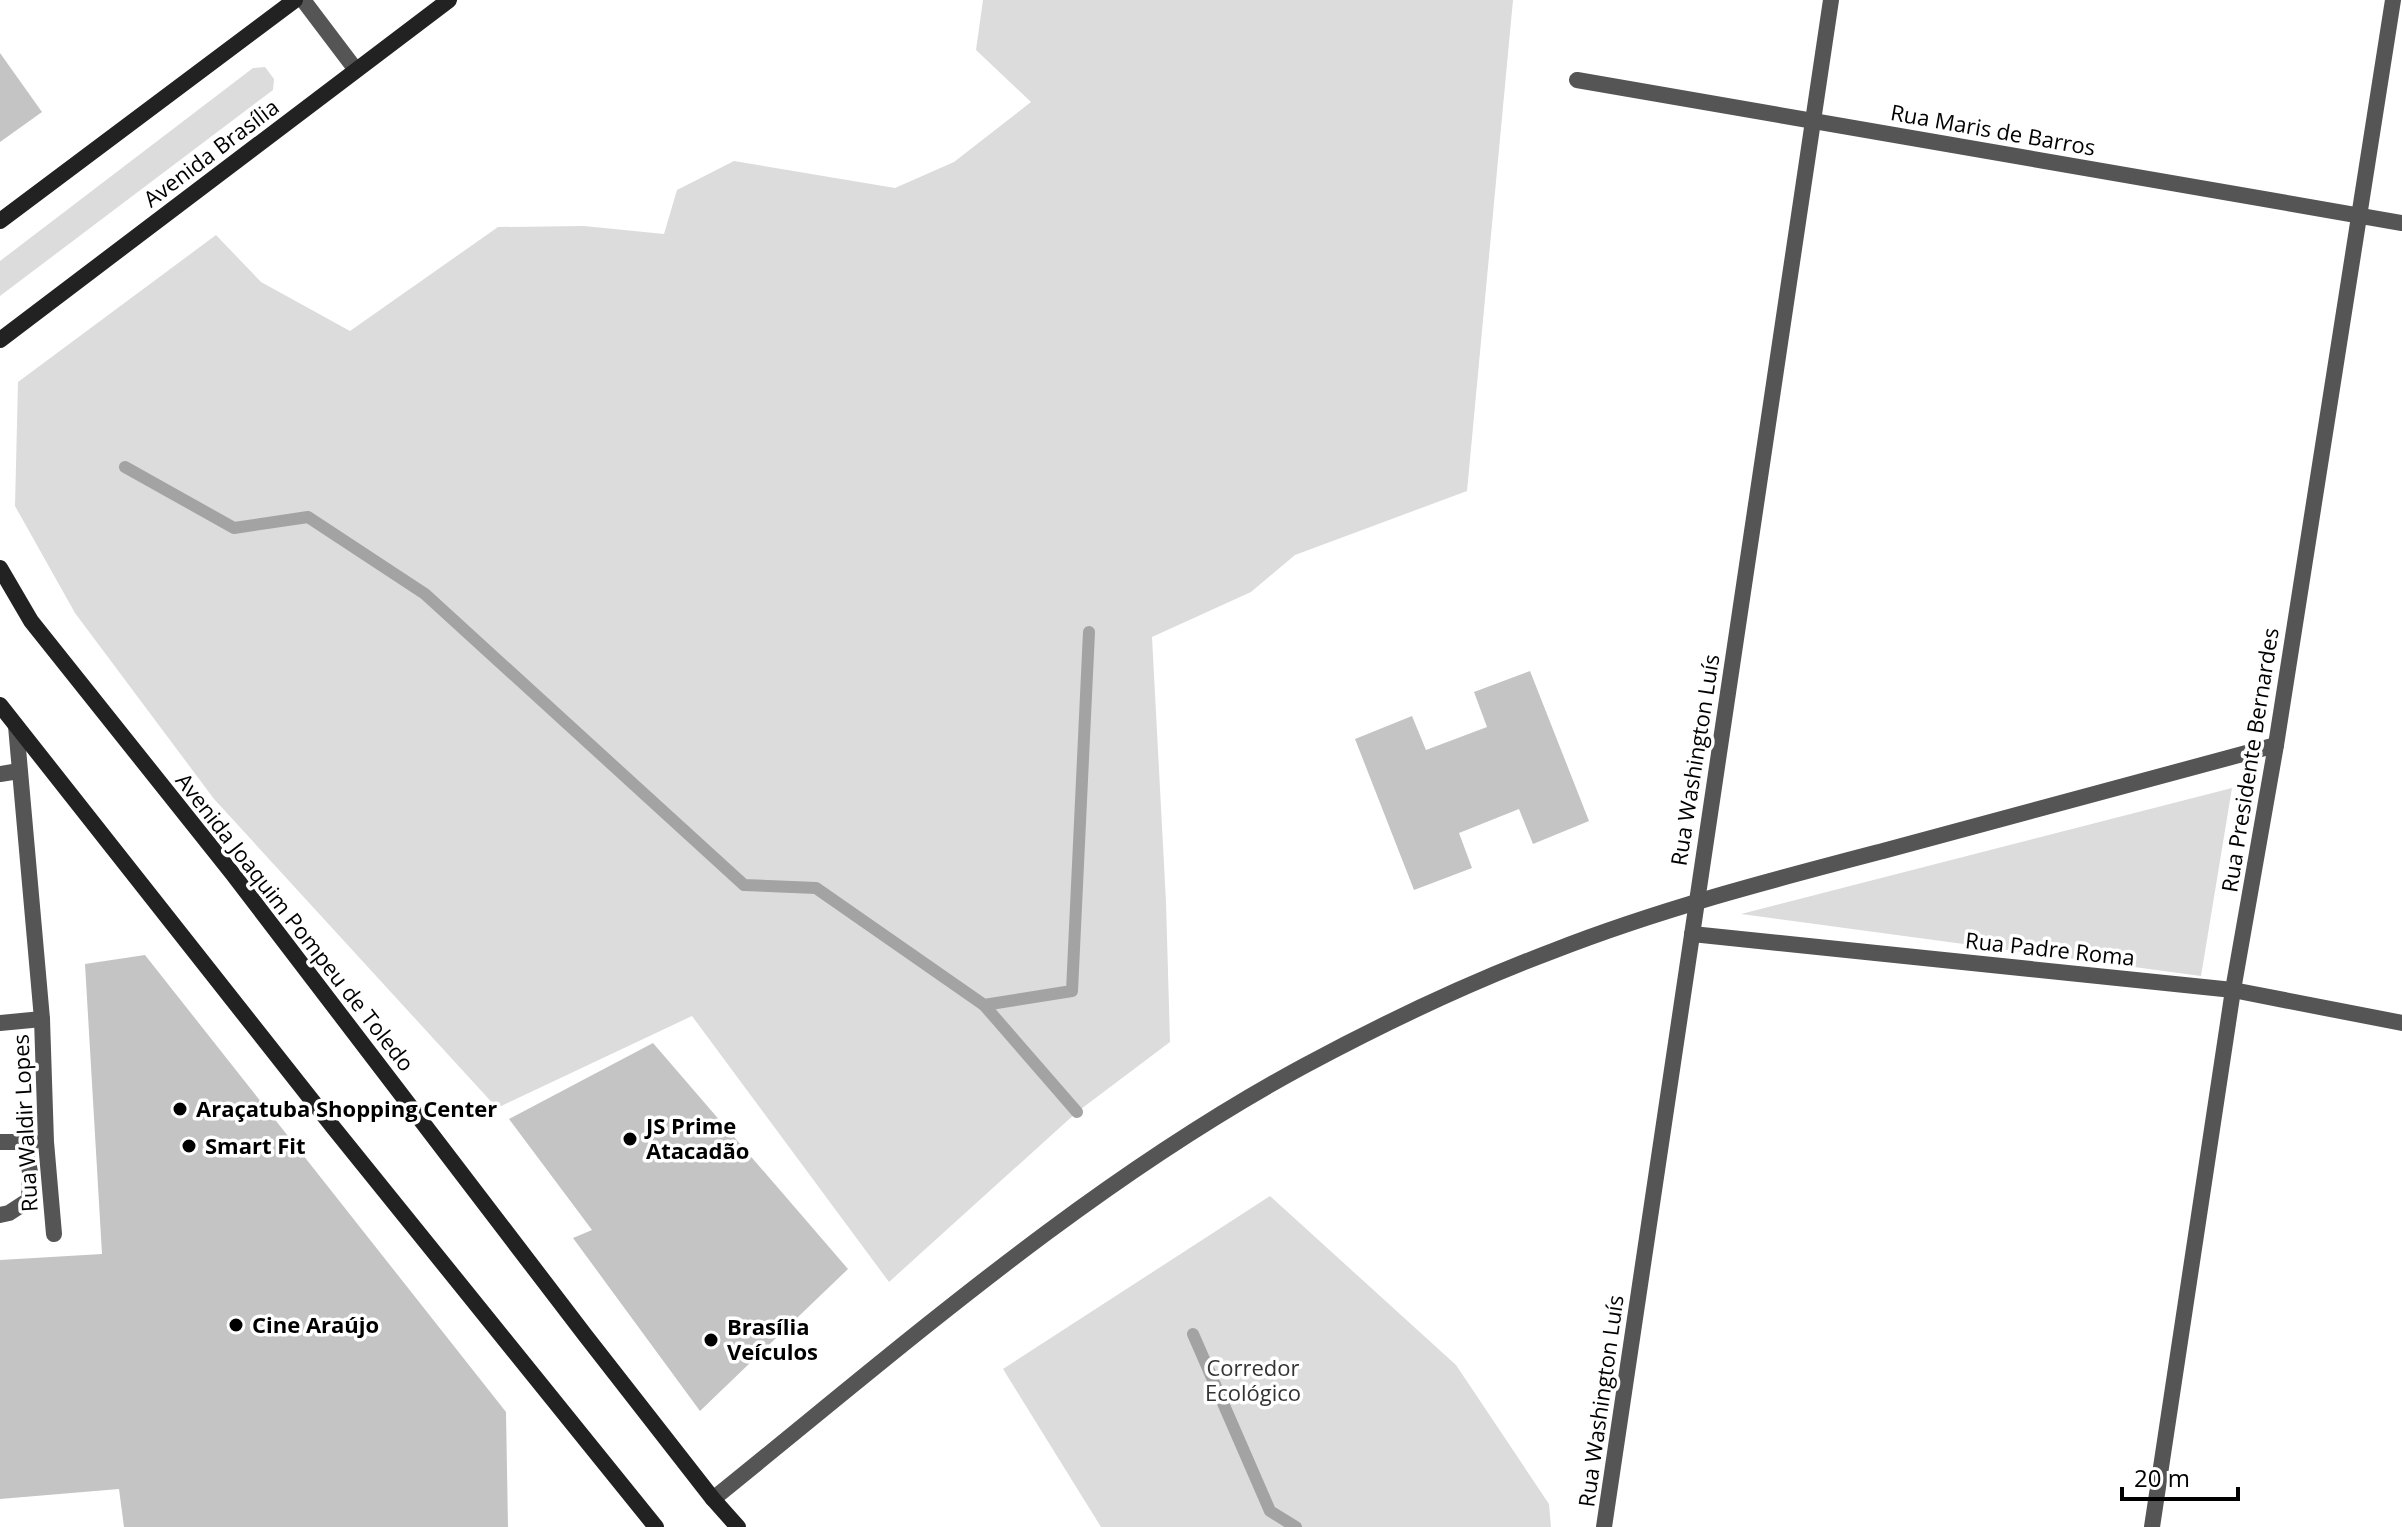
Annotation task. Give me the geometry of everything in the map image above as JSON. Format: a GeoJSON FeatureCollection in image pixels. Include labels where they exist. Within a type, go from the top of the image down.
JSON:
{"type":"FeatureCollection","features":[{"type":"Feature","properties":{"kind":"main road"},"geometry":{"type":"LineString","coordinates":[[0,221],[295,0]]}},
{"type":"Feature","properties":{"kind":"main road","name":"Avenida Brasília"},"geometry":{"type":"LineString","coordinates":[[0,340],[449,0]]}},
{"type":"Feature","properties":{"kind":"main road","name":"Avenida Joaquim Pompeu de Toledo"},"geometry":{"type":"LineString","coordinates":[[0,568],[31,621],[232,873],[713,1499],[738,1527]]}},
{"type":"Feature","properties":{"kind":"main road"},"geometry":{"type":"LineString","coordinates":[[0,705],[648,1524]]}},
{"type":"Feature","properties":{"kind":"street"},"geometry":{"type":"LineString","coordinates":[[303,0],[356,70]]}},
{"type":"Feature","properties":{"kind":"street","name":"Rua Washington Luís"},"geometry":{"type":"LineString","coordinates":[[1604,1527],[1831,0]]}},
{"type":"Feature","properties":{"kind":"street","name":"Rua Presidente Bernardes"},"geometry":{"type":"LineString","coordinates":[[2152,1527],[2233,990],[2276,745],[2393,0]]}},
{"type":"Feature","properties":{"kind":"street","name":"Rua Maris de Barros"},"geometry":{"type":"LineString","coordinates":[[1577,80],[2402,223]]}},
{"type":"Feature","properties":{"kind":"street","name":"Rua Waldir Lopes"},"geometry":{"type":"LineString","coordinates":[[16,726],[42,1019],[46,1142],[54,1234]]}},
{"type":"Feature","properties":{"kind":"street"},"geometry":{"type":"LineString","coordinates":[[713,1499],[1070,1215],[1208,1121],[1305,1066],[1429,1004],[1553,951],[1697,901],[2276,745]]}},
{"type":"Feature","properties":{"kind":"street"},"geometry":{"type":"LineString","coordinates":[[0,774],[19,771]]}},
{"type":"Feature","properties":{"kind":"street","name":"Rua Padre Roma"},"geometry":{"type":"LineString","coordinates":[[1692,934],[2233,990],[2402,1023]]}},
{"type":"Feature","properties":{"kind":"street"},"geometry":{"type":"LineString","coordinates":[[0,1023],[42,1019]]}},
{"type":"Feature","properties":{"kind":"street"},"geometry":{"type":"LineString","coordinates":[[0,1142],[46,1142]]}},
{"type":"Feature","properties":{"kind":"street"},"geometry":{"type":"LineString","coordinates":[[0,1215],[29,1200],[30,1172],[24,1142]]}},
{"type":"Feature","properties":{"kind":"green space"},"geometry":{"type":"Polygon","coordinates":[[[983,0],[1513,0],[1467,491],[1295,555],[1251,592],[1152,637],[1170,1042],[1077,1112],[889,1282],[692,1016],[497,1108],[214,799],[75,613],[15,506],[18,382],[216,235],[261,282],[350,331],[498,227],[584,226],[664,234],[677,190],[734,161],[895,188],[954,162],[1031,102],[976,50],[983,0]]]}},
{"type":"Feature","properties":{"kind":"green space"},"geometry":{"type":"Polygon","coordinates":[[[265,67],[274,79],[273,90],[0,296],[0,261],[253,68],[265,67]]]}},
{"type":"Feature","properties":{"kind":"green space"},"geometry":{"type":"Polygon","coordinates":[[[2232,788],[2201,976],[1741,914],[2232,788]]]}},
{"type":"Feature","properties":{"kind":"green space","name":"Corredor Ecológico"},"geometry":{"type":"Polygon","coordinates":[[[1270,1196],[1456,1365],[1549,1504],[1551,1527],[1101,1527],[1003,1369],[1270,1196]]]}},
{"type":"Feature","properties":{"kind":"building"},"geometry":{"type":"Polygon","coordinates":[[[0,53],[42,112],[0,142],[0,53]]]}},
{"type":"Feature","properties":{"kind":"building"},"geometry":{"type":"Polygon","coordinates":[[[1530,671],[1589,821],[1533,844],[1519,809],[1459,833],[1472,868],[1414,890],[1355,739],[1412,716],[1426,750],[1487,727],[1474,692],[1530,671]]]}},
{"type":"Feature","properties":{"kind":"building","name":"Araçatuba Shopping Center"},"geometry":{"type":"Polygon","coordinates":[[[145,955],[506,1412],[508,1527],[124,1527],[119,1489],[0,1499],[0,1260],[102,1254],[85,964],[145,955]]]}},
{"type":"Feature","properties":{"kind":"building"},"geometry":{"type":"Polygon","coordinates":[[[653,1043],[848,1269],[700,1411],[573,1238],[592,1230],[509,1119],[653,1043]]]}},
{"type":"Feature","properties":{"kind":"waterway"},"geometry":{"type":"LineString","coordinates":[[125,467],[234,528],[308,517],[425,594],[744,885],[816,888],[984,1005],[1077,1112]]}},
{"type":"Feature","properties":{"kind":"waterway"},"geometry":{"type":"LineString","coordinates":[[984,1005],[1072,991],[1089,632]]}},
{"type":"Feature","properties":{"kind":"waterway"},"geometry":{"type":"LineString","coordinates":[[1193,1334],[1270,1511],[1296,1527]]}},
{"type":"Feature","properties":{"kind":"place","name":"Araçatuba Shopping Center"},"geometry":{"type":"Point","coordinates":[180,1109]}},
{"type":"Feature","properties":{"kind":"place","name":"JS Prime Atacadão"},"geometry":{"type":"Point","coordinates":[630,1139]}},
{"type":"Feature","properties":{"kind":"place","name":"Smart Fit"},"geometry":{"type":"Point","coordinates":[189,1146]}},
{"type":"Feature","properties":{"kind":"place","name":"Cine Araújo"},"geometry":{"type":"Point","coordinates":[236,1325]}},
{"type":"Feature","properties":{"kind":"place","name":"Brasília Veículos"},"geometry":{"type":"Point","coordinates":[711,1340]}}]}
